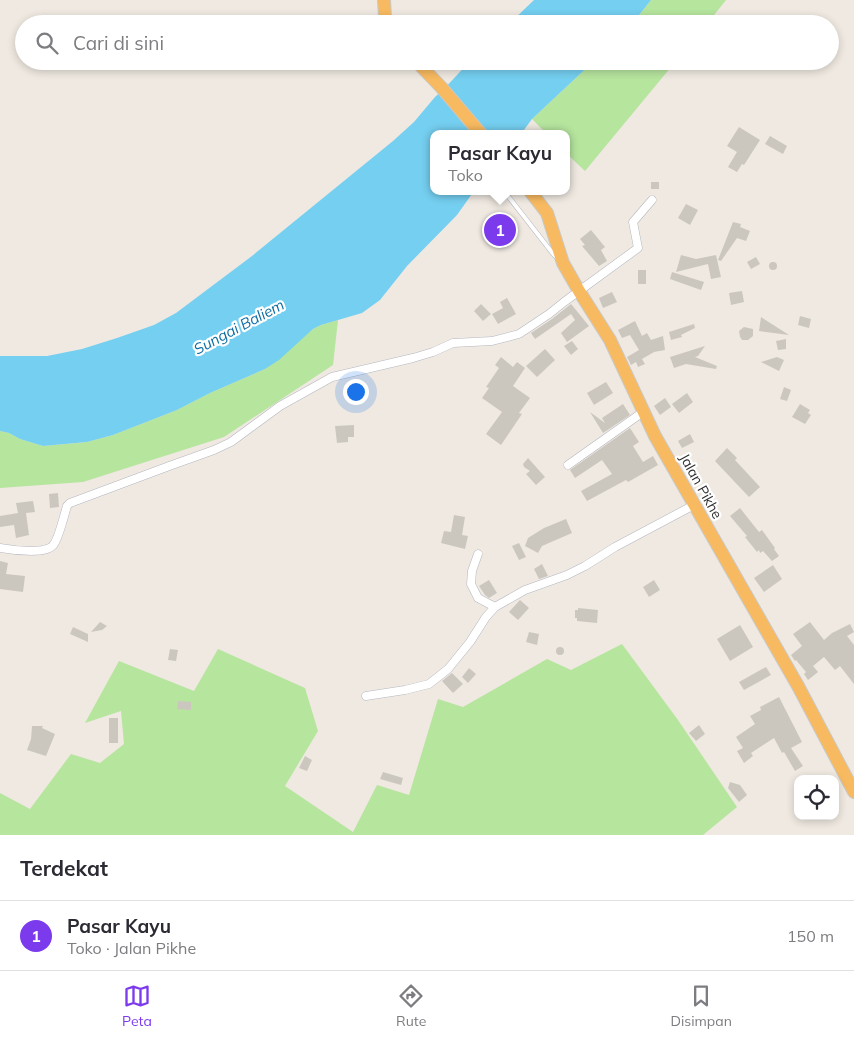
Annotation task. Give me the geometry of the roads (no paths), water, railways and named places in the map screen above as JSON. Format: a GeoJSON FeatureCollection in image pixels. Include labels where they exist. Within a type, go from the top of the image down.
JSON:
{"type":"FeatureCollection","features":[{"type":"Feature","properties":{"kind":"highway"},"geometry":{"type":"LineString","coordinates":[[384,0],[385,15]]}},
{"type":"Feature","properties":{"kind":"highway"},"geometry":{"type":"LineString","coordinates":[[425,70],[478,130]]}},
{"type":"Feature","properties":{"kind":"highway","name":"Jalan Pikhe"},"geometry":{"type":"LineString","coordinates":[[533,195],[546,213],[563,263],[610,340],[655,436],[798,686],[854,792]]}},
{"type":"Feature","properties":{"kind":"street"},"geometry":{"type":"LineString","coordinates":[[0,548],[30,551],[49,549],[54,544],[67,506],[70,503],[231,442],[280,406],[332,377],[413,358],[453,343],[492,341],[519,334],[638,248],[632,222],[652,200]]}},
{"type":"Feature","properties":{"kind":"street"},"geometry":{"type":"LineString","coordinates":[[568,465],[643,412]]}},
{"type":"Feature","properties":{"kind":"street"},"geometry":{"type":"LineString","coordinates":[[366,696],[429,684],[448,669],[495,607],[525,590],[567,576],[615,547],[694,504]]}},
{"type":"Feature","properties":{"kind":"street"},"geometry":{"type":"LineString","coordinates":[[478,554],[470,584],[478,598],[495,607]]}},
{"type":"Feature","properties":{"kind":"lane"},"geometry":{"type":"LineString","coordinates":[[507,195],[554,255],[563,263]]}},
{"type":"Feature","properties":{"kind":"water"},"geometry":{"type":"Polygon","coordinates":[[[534,0],[651,0],[639,15],[518,15],[534,0]]]}},
{"type":"Feature","properties":{"kind":"water","name":"Sungai Baliem"},"geometry":{"type":"Polygon","coordinates":[[[462,70],[584,70],[532,119],[524,130],[430,130],[430,195],[471,195],[457,215],[407,266],[380,300],[362,313],[313,329],[279,360],[265,369],[177,410],[113,435],[87,442],[43,446],[0,431],[0,356],[47,356],[82,349],[154,325],[176,313],[252,256],[393,141],[414,122],[462,70]]]}},
{"type":"Feature","properties":{"kind":"place","name":"Pasar Kayu"},"geometry":{"type":"Point","coordinates":[500,230]}}]}
